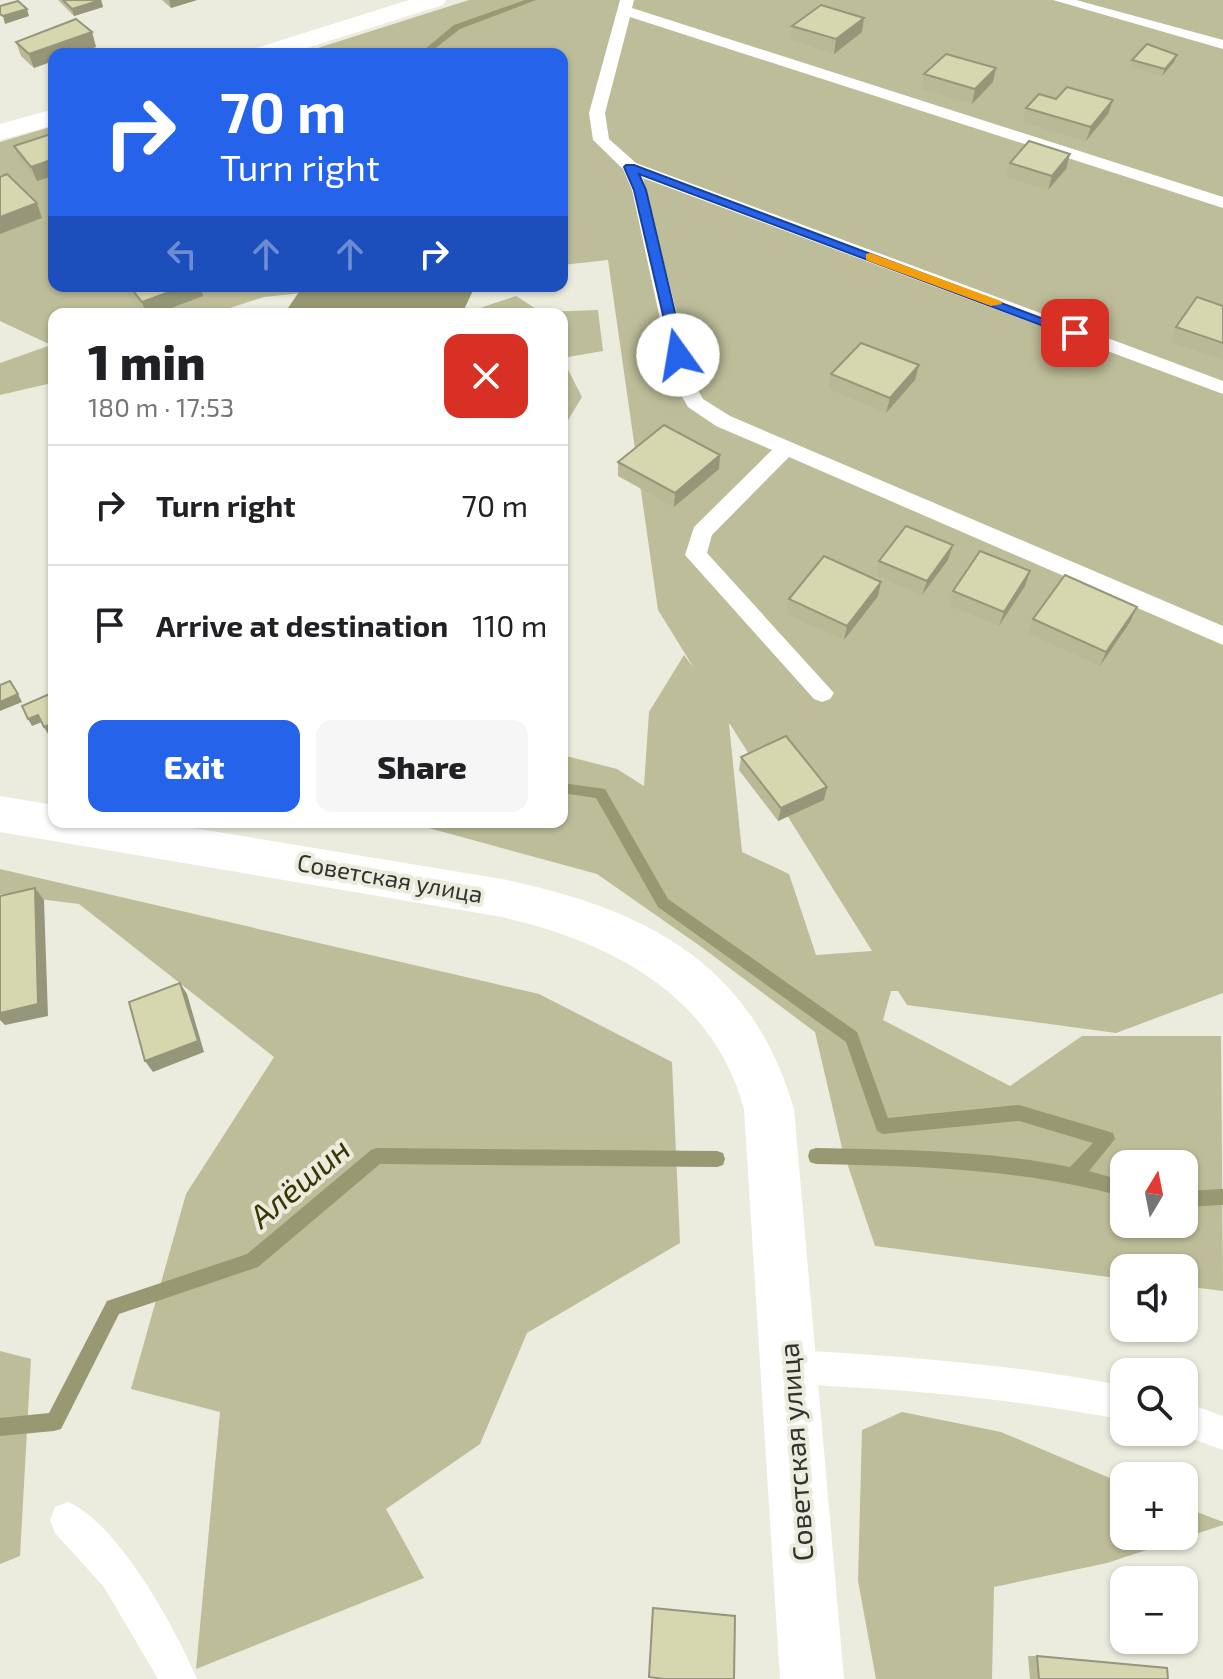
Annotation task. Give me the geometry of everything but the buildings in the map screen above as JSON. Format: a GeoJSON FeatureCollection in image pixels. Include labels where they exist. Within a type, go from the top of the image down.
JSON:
{"type":"FeatureCollection","features":[{"type":"Feature","properties":{"kind":"street"},"geometry":{"type":"LineString","coordinates":[[281,48],[434,0]]}},
{"type":"Feature","properties":{"kind":"street"},"geometry":{"type":"LineString","coordinates":[[5,122],[48,118]]}},
{"type":"Feature","properties":{"kind":"street","name":"Советская улица"},"geometry":{"type":"LineString","coordinates":[[0,814],[48,822]]}},
{"type":"Feature","properties":{"kind":"street","name":"Советская улица"},"geometry":{"type":"LineString","coordinates":[[84,828],[502,898],[567,913],[613,932],[681,974],[711,1000],[740,1035],[763,1081],[769,1109],[812,1679]]}},
{"type":"Feature","properties":{"kind":"lane"},"geometry":{"type":"LineString","coordinates":[[627,6],[645,6],[651,0]]}},
{"type":"Feature","properties":{"kind":"lane"},"geometry":{"type":"LineString","coordinates":[[1060,0],[1223,45]]}},
{"type":"Feature","properties":{"kind":"lane"},"geometry":{"type":"LineString","coordinates":[[627,6],[597,113],[601,140],[630,167],[1223,388]]}},
{"type":"Feature","properties":{"kind":"lane"},"geometry":{"type":"LineString","coordinates":[[627,6],[1223,203]]}},
{"type":"Feature","properties":{"kind":"lane"},"geometry":{"type":"LineString","coordinates":[[630,167],[640,190],[684,383],[695,403],[723,421],[1223,636]]}},
{"type":"Feature","properties":{"kind":"lane"},"geometry":{"type":"LineString","coordinates":[[786,448],[702,532],[696,555],[822,693]]}},
{"type":"Feature","properties":{"kind":"lane"},"geometry":{"type":"LineString","coordinates":[[790,1367],[908,1372],[988,1380],[1059,1389],[1110,1400]]}},
{"type":"Feature","properties":{"kind":"lane"},"geometry":{"type":"LineString","coordinates":[[1198,1424],[1223,1433]]}},
{"type":"Feature","properties":{"kind":"lane"},"geometry":{"type":"LineString","coordinates":[[68,1520],[94,1542],[133,1595],[178,1679]]}},
{"type":"Feature","properties":{"kind":"shaded area"},"geometry":{"type":"Polygon","coordinates":[[[469,0],[1223,0],[1223,993],[1116,1033],[907,1005],[898,991],[891,991],[883,1020],[1010,1086],[1082,1036],[1221,1036],[1223,1291],[1198,1288],[1198,1254],[1110,1254],[1110,1277],[875,1246],[842,1148],[815,1032],[597,874],[429,828],[568,828],[568,757],[617,769],[644,786],[649,712],[684,655],[694,668],[658,610],[608,260],[568,264],[568,48],[318,48],[469,0]],[[729,724],[742,852],[789,874],[816,955],[872,951],[729,724]]]}},
{"type":"Feature","properties":{"kind":"shaded area"},"geometry":{"type":"Polygon","coordinates":[[[48,128],[48,292],[310,292],[264,297],[230,308],[48,308],[48,344],[0,321],[0,142],[48,128]]]}},
{"type":"Feature","properties":{"kind":"shaded area"},"geometry":{"type":"Polygon","coordinates":[[[299,292],[472,292],[465,308],[288,308],[299,292]]]}},
{"type":"Feature","properties":{"kind":"shaded area"},"geometry":{"type":"Polygon","coordinates":[[[516,296],[535,308],[480,308],[516,296]]]}},
{"type":"Feature","properties":{"kind":"shaded area"},"geometry":{"type":"Polygon","coordinates":[[[598,310],[603,351],[568,357],[568,311],[598,310]]]}},
{"type":"Feature","properties":{"kind":"shaded area"},"geometry":{"type":"Polygon","coordinates":[[[48,346],[48,384],[0,395],[0,363],[48,346]]]}},
{"type":"Feature","properties":{"kind":"shaded area"},"geometry":{"type":"Polygon","coordinates":[[[568,370],[582,397],[568,420],[568,370]]]}},
{"type":"Feature","properties":{"kind":"shaded area"},"geometry":{"type":"Polygon","coordinates":[[[0,869],[539,994],[672,1062],[680,1243],[527,1333],[480,1444],[386,1509],[424,1578],[196,1669],[220,1412],[131,1389],[186,1194],[274,1057],[79,904],[0,894],[0,869]]]}},
{"type":"Feature","properties":{"kind":"shaded area"},"geometry":{"type":"Polygon","coordinates":[[[0,1351],[31,1359],[20,1556],[0,1564],[0,1351]]]}},
{"type":"Feature","properties":{"kind":"shaded area"},"geometry":{"type":"Polygon","coordinates":[[[902,1412],[1001,1432],[1110,1478],[1110,1550],[1147,1550],[1107,1563],[994,1587],[992,1679],[876,1679],[858,1581],[862,1430],[902,1412]]]}},
{"type":"Feature","properties":{"kind":"shaded area"},"geometry":{"type":"Polygon","coordinates":[[[1198,1512],[1223,1522],[1223,1525],[1198,1533],[1198,1512]]]}},
{"type":"Feature","properties":{"kind":"waterway"},"geometry":{"type":"LineString","coordinates":[[431,48],[457,27],[532,0]]}},
{"type":"Feature","properties":{"kind":"waterway"},"geometry":{"type":"LineString","coordinates":[[568,789],[600,793],[663,903],[852,1037],[883,1126],[1019,1113],[1107,1139],[1075,1174]]}},
{"type":"Feature","properties":{"kind":"waterway","name":"Алёшин"},"geometry":{"type":"LineString","coordinates":[[0,1427],[54,1422],[113,1307],[252,1261],[377,1156],[717,1159]]}},
{"type":"Feature","properties":{"kind":"waterway"},"geometry":{"type":"LineString","coordinates":[[816,1156],[972,1161],[1048,1171],[1110,1185]]}},
{"type":"Feature","properties":{"kind":"waterway"},"geometry":{"type":"LineString","coordinates":[[1198,1198],[1223,1197]]}},
{"type":"Feature","properties":{"kind":"slow traffic"},"geometry":{"type":"LineString","coordinates":[[870,257],[996,304]]}},
{"type":"Feature","properties":{"kind":"route"},"geometry":{"type":"LineString","coordinates":[[678,355],[640,190],[630,167],[1075,333]]}}]}
